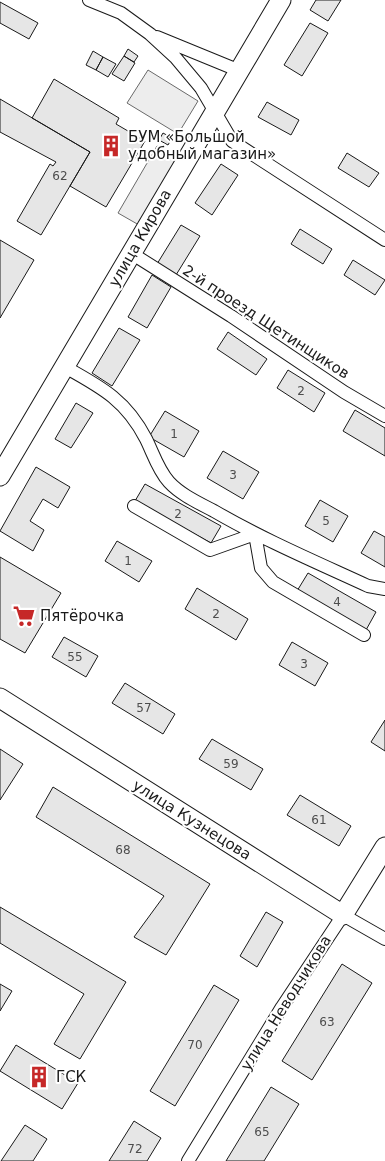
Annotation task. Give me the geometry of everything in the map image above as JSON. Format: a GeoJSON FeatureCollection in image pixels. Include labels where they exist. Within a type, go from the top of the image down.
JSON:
{"type":"FeatureCollection","features":[{"type":"Feature","properties":{"kind":"main road","name":"улица Кирова"},"geometry":{"type":"LineString","coordinates":[[0,476],[281,0]]}},
{"type":"Feature","properties":{"kind":"main road","name":"улица Кузнецова"},"geometry":{"type":"LineString","coordinates":[[0,698],[343,915]]}},
{"type":"Feature","properties":{"kind":"main road","name":"улица Неводчикова"},"geometry":{"type":"LineString","coordinates":[[343,915],[385,847]]}},
{"type":"Feature","properties":{"kind":"street"},"geometry":{"type":"LineString","coordinates":[[89,0],[120,13],[150,34],[193,78],[232,142],[385,240]]}},
{"type":"Feature","properties":{"kind":"street"},"geometry":{"type":"LineString","coordinates":[[150,34],[240,71]]}},
{"type":"Feature","properties":{"kind":"street","name":"2-й проезд Щетинщиков"},"geometry":{"type":"LineString","coordinates":[[131,253],[231,316],[344,392],[385,416]]}},
{"type":"Feature","properties":{"kind":"street"},"geometry":{"type":"LineString","coordinates":[[65,367],[110,392],[127,408],[145,438],[161,472],[170,483],[188,496],[254,534],[368,586],[385,588]]}},
{"type":"Feature","properties":{"kind":"street"},"geometry":{"type":"LineString","coordinates":[[134,506],[210,550],[254,534]]}},
{"type":"Feature","properties":{"kind":"street"},"geometry":{"type":"LineString","coordinates":[[254,534],[261,568],[273,582],[364,635]]}},
{"type":"Feature","properties":{"kind":"street","name":"улица Кузнецова"},"geometry":{"type":"LineString","coordinates":[[343,915],[385,939]]}},
{"type":"Feature","properties":{"kind":"street","name":"улица Неводчикова"},"geometry":{"type":"LineString","coordinates":[[188,1161],[282,1007],[343,915]]}},
{"type":"Feature","properties":{"kind":"shaded area"},"geometry":{"type":"Polygon","coordinates":[[[148,70],[198,101],[178,134],[127,103],[148,70]]]}},
{"type":"Feature","properties":{"kind":"shaded area"},"geometry":{"type":"Polygon","coordinates":[[[157,146],[184,162],[146,229],[118,213],[157,146]]]}},
{"type":"Feature","properties":{"kind":"building"},"geometry":{"type":"Polygon","coordinates":[[[316,0],[341,0],[328,21],[310,10],[316,0]]]}},
{"type":"Feature","properties":{"kind":"building"},"geometry":{"type":"Polygon","coordinates":[[[0,2],[38,23],[29,39],[0,23],[0,2]]]}},
{"type":"Feature","properties":{"kind":"building"},"geometry":{"type":"Polygon","coordinates":[[[310,23],[328,33],[302,76],[284,65],[310,23]]]}},
{"type":"Feature","properties":{"kind":"building"},"geometry":{"type":"Polygon","coordinates":[[[128,49],[138,56],[134,62],[124,56],[128,49]]]}},
{"type":"Feature","properties":{"kind":"building"},"geometry":{"type":"Polygon","coordinates":[[[93,51],[103,57],[96,70],[86,65],[93,51]]]}},
{"type":"Feature","properties":{"kind":"building"},"geometry":{"type":"Polygon","coordinates":[[[124,56],[135,63],[124,81],[112,74],[124,56]]]}},
{"type":"Feature","properties":{"kind":"building"},"geometry":{"type":"Polygon","coordinates":[[[103,57],[116,64],[108,77],[96,70],[103,57]]]}},
{"type":"Feature","properties":{"kind":"building","name":"БУМ «Большой удобный магазин»"},"geometry":{"type":"Polygon","coordinates":[[[54,79],[119,118],[116,124],[145,141],[106,207],[70,186],[90,152],[32,118],[54,79]]]}},
{"type":"Feature","properties":{"kind":"building"},"geometry":{"type":"Polygon","coordinates":[[[0,99],[90,152],[41,235],[17,221],[50,164],[53,166],[56,162],[0,132],[0,99]]]}},
{"type":"Feature","properties":{"kind":"building"},"geometry":{"type":"Polygon","coordinates":[[[267,102],[299,120],[291,135],[258,117],[267,102]]]}},
{"type":"Feature","properties":{"kind":"building"},"geometry":{"type":"Polygon","coordinates":[[[163,133],[172,138],[168,145],[159,140],[163,133]]]}},
{"type":"Feature","properties":{"kind":"building"},"geometry":{"type":"Polygon","coordinates":[[[347,153],[379,173],[369,187],[338,168],[347,153]]]}},
{"type":"Feature","properties":{"kind":"building"},"geometry":{"type":"Polygon","coordinates":[[[221,164],[238,175],[212,215],[195,203],[221,164]]]}},
{"type":"Feature","properties":{"kind":"building"},"geometry":{"type":"Polygon","coordinates":[[[181,225],[200,236],[176,275],[157,264],[181,225]]]}},
{"type":"Feature","properties":{"kind":"building"},"geometry":{"type":"Polygon","coordinates":[[[300,229],[332,249],[323,264],[291,244],[300,229]]]}},
{"type":"Feature","properties":{"kind":"building"},"geometry":{"type":"Polygon","coordinates":[[[0,240],[34,260],[0,318],[0,240]]]}},
{"type":"Feature","properties":{"kind":"building"},"geometry":{"type":"Polygon","coordinates":[[[353,260],[385,280],[375,295],[344,275],[353,260]]]}},
{"type":"Feature","properties":{"kind":"building"},"geometry":{"type":"Polygon","coordinates":[[[152,275],[171,287],[147,328],[128,317],[152,275]]]}},
{"type":"Feature","properties":{"kind":"building"},"geometry":{"type":"Polygon","coordinates":[[[119,328],[140,340],[112,386],[92,373],[119,328]]]}},
{"type":"Feature","properties":{"kind":"building"},"geometry":{"type":"Polygon","coordinates":[[[228,332],[267,359],[256,375],[217,349],[228,332]]]}},
{"type":"Feature","properties":{"kind":"building"},"geometry":{"type":"Polygon","coordinates":[[[288,370],[325,393],[314,412],[277,388],[288,370]]]}},
{"type":"Feature","properties":{"kind":"building"},"geometry":{"type":"Polygon","coordinates":[[[76,403],[93,413],[71,448],[55,439],[76,403]]]}},
{"type":"Feature","properties":{"kind":"building"},"geometry":{"type":"Polygon","coordinates":[[[355,410],[385,428],[385,456],[343,431],[355,410]]]}},
{"type":"Feature","properties":{"kind":"building"},"geometry":{"type":"Polygon","coordinates":[[[165,411],[199,431],[184,457],[149,437],[165,411]]]}},
{"type":"Feature","properties":{"kind":"building"},"geometry":{"type":"Polygon","coordinates":[[[223,451],[259,472],[243,499],[207,478],[223,451]]]}},
{"type":"Feature","properties":{"kind":"building"},"geometry":{"type":"Polygon","coordinates":[[[36,467],[70,487],[58,508],[43,499],[30,521],[44,530],[33,551],[0,531],[36,467]]]}},
{"type":"Feature","properties":{"kind":"building"},"geometry":{"type":"Polygon","coordinates":[[[145,484],[221,526],[211,543],[135,501],[145,484]]]}},
{"type":"Feature","properties":{"kind":"building"},"geometry":{"type":"Polygon","coordinates":[[[320,500],[348,516],[333,542],[305,526],[320,500]]]}},
{"type":"Feature","properties":{"kind":"building"},"geometry":{"type":"Polygon","coordinates":[[[374,531],[385,537],[385,567],[361,553],[374,531]]]}},
{"type":"Feature","properties":{"kind":"building"},"geometry":{"type":"Polygon","coordinates":[[[117,541],[152,561],[139,582],[105,561],[117,541]]]}},
{"type":"Feature","properties":{"kind":"building","name":"Пятёрочка"},"geometry":{"type":"Polygon","coordinates":[[[0,557],[61,593],[25,653],[0,639],[0,557]]]}},
{"type":"Feature","properties":{"kind":"building"},"geometry":{"type":"Polygon","coordinates":[[[308,573],[376,612],[366,630],[297,591],[308,573]]]}},
{"type":"Feature","properties":{"kind":"building"},"geometry":{"type":"Polygon","coordinates":[[[197,588],[248,619],[236,640],[185,609],[197,588]]]}},
{"type":"Feature","properties":{"kind":"building"},"geometry":{"type":"Polygon","coordinates":[[[64,637],[98,656],[86,677],[52,657],[64,637]]]}},
{"type":"Feature","properties":{"kind":"building"},"geometry":{"type":"Polygon","coordinates":[[[292,642],[328,663],[315,686],[279,665],[292,642]]]}},
{"type":"Feature","properties":{"kind":"building"},"geometry":{"type":"Polygon","coordinates":[[[125,683],[175,714],[163,734],[112,703],[125,683]]]}},
{"type":"Feature","properties":{"kind":"building"},"geometry":{"type":"Polygon","coordinates":[[[385,720],[385,751],[371,742],[385,720]]]}},
{"type":"Feature","properties":{"kind":"building"},"geometry":{"type":"Polygon","coordinates":[[[212,739],[263,769],[251,790],[199,759],[212,739]]]}},
{"type":"Feature","properties":{"kind":"building"},"geometry":{"type":"Polygon","coordinates":[[[0,749],[23,764],[0,800],[0,749]]]}},
{"type":"Feature","properties":{"kind":"building"},"geometry":{"type":"Polygon","coordinates":[[[53,787],[210,884],[166,955],[134,937],[164,896],[36,817],[53,787]]]}},
{"type":"Feature","properties":{"kind":"building"},"geometry":{"type":"Polygon","coordinates":[[[300,795],[351,826],[339,846],[287,815],[300,795]]]}},
{"type":"Feature","properties":{"kind":"building"},"geometry":{"type":"Polygon","coordinates":[[[0,907],[126,982],[80,1059],[54,1044],[84,994],[0,943],[0,907]]]}},
{"type":"Feature","properties":{"kind":"building"},"geometry":{"type":"Polygon","coordinates":[[[266,912],[283,922],[257,967],[240,956],[266,912]]]}},
{"type":"Feature","properties":{"kind":"building"},"geometry":{"type":"Polygon","coordinates":[[[342,964],[372,983],[312,1080],[282,1061],[342,964]]]}},
{"type":"Feature","properties":{"kind":"building"},"geometry":{"type":"Polygon","coordinates":[[[0,984],[12,991],[0,1011],[0,984]]]}},
{"type":"Feature","properties":{"kind":"building"},"geometry":{"type":"Polygon","coordinates":[[[214,985],[239,1000],[175,1106],[150,1091],[214,985]]]}},
{"type":"Feature","properties":{"kind":"building","name":"ГСК"},"geometry":{"type":"Polygon","coordinates":[[[16,1045],[78,1083],[62,1109],[0,1071],[16,1045]]]}},
{"type":"Feature","properties":{"kind":"building"},"geometry":{"type":"Polygon","coordinates":[[[271,1087],[299,1104],[264,1161],[226,1161],[271,1087]]]}},
{"type":"Feature","properties":{"kind":"building"},"geometry":{"type":"Polygon","coordinates":[[[134,1121],[161,1138],[147,1161],[109,1161],[134,1121]]]}},
{"type":"Feature","properties":{"kind":"building"},"geometry":{"type":"Polygon","coordinates":[[[25,1125],[47,1139],[33,1161],[1,1161],[25,1125]]]}},
{"type":"Feature","properties":{"kind":"place","name":"БУМ «Большой удобный магазин»"},"geometry":{"type":"Point","coordinates":[111,146]}},
{"type":"Feature","properties":{"kind":"place","name":"Пятёрочка"},"geometry":{"type":"Point","coordinates":[24,616]}},
{"type":"Feature","properties":{"kind":"place","name":"ГСК"},"geometry":{"type":"Point","coordinates":[39,1077]}}]}
